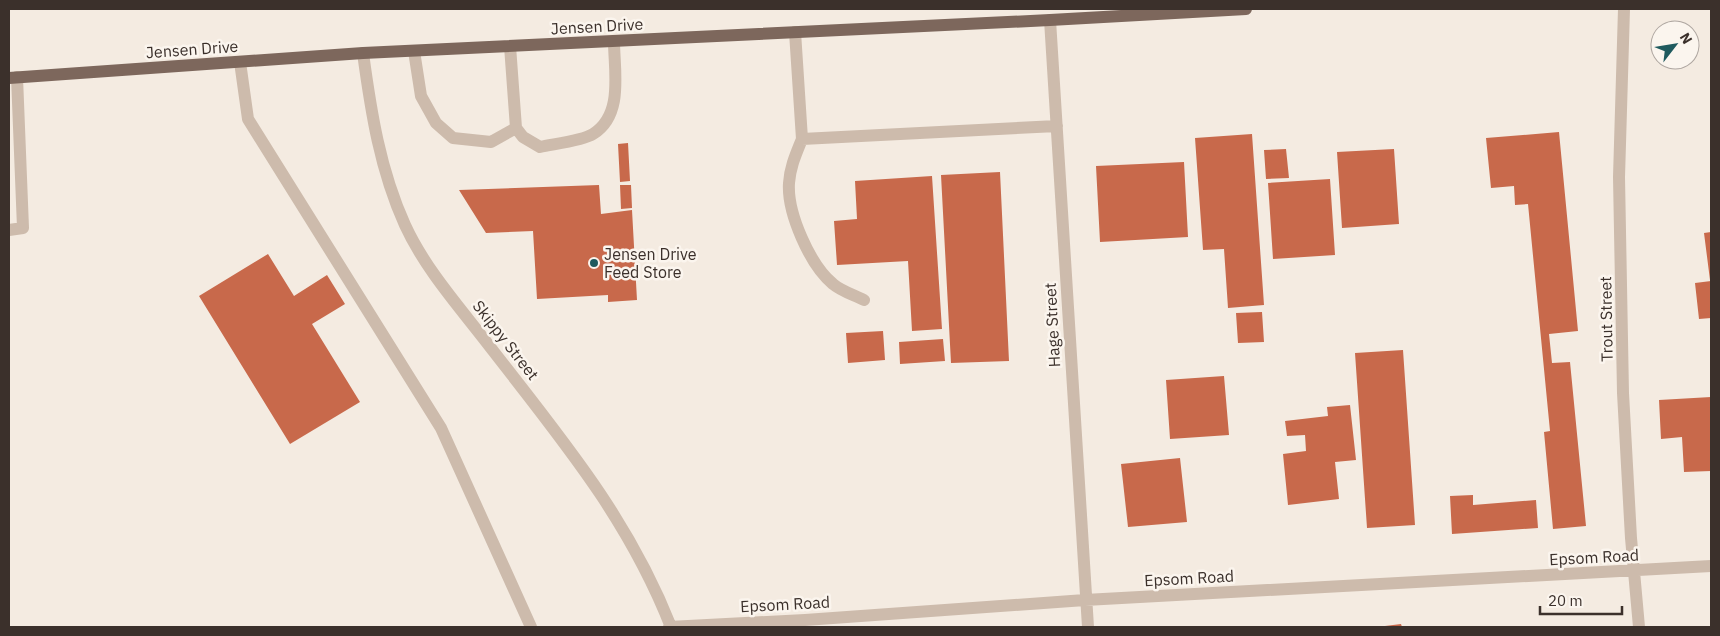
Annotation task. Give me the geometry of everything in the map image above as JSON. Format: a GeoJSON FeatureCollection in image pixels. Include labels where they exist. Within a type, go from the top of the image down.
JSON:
{"type":"FeatureCollection","features":[{"type":"Feature","properties":{"kind":"main road","name":"Jensen Drive"},"geometry":{"type":"LineString","coordinates":[[13,78],[363,53],[1246,9]]}},
{"type":"Feature","properties":{"kind":"street","name":"Trout Street"},"geometry":{"type":"LineString","coordinates":[[1624,9],[1619,177],[1624,393],[1639,627]]}},
{"type":"Feature","properties":{"kind":"street","name":"Hage Street"},"geometry":{"type":"LineString","coordinates":[[1050,20],[1088,627]]}},
{"type":"Feature","properties":{"kind":"street"},"geometry":{"type":"LineString","coordinates":[[795,32],[802,139],[792,164],[789,186],[796,224],[818,270],[834,286],[864,300]]}},
{"type":"Feature","properties":{"kind":"street"},"geometry":{"type":"LineString","coordinates":[[510,46],[516,128],[523,137],[540,146],[592,135],[603,124],[615,104],[614,41]]}},
{"type":"Feature","properties":{"kind":"street"},"geometry":{"type":"LineString","coordinates":[[414,51],[421,96],[436,124],[453,138],[491,142],[516,128]]}},
{"type":"Feature","properties":{"kind":"street","name":"Skippy Street"},"geometry":{"type":"LineString","coordinates":[[363,53],[372,120],[385,174],[406,226],[435,274],[601,492],[650,576],[671,627]]}},
{"type":"Feature","properties":{"kind":"street"},"geometry":{"type":"LineString","coordinates":[[240,62],[248,119],[441,428],[531,627]]}},
{"type":"Feature","properties":{"kind":"street"},"geometry":{"type":"LineString","coordinates":[[9,230],[23,228],[15,170],[13,78]]}},
{"type":"Feature","properties":{"kind":"street"},"geometry":{"type":"LineString","coordinates":[[802,139],[1057,126]]}},
{"type":"Feature","properties":{"kind":"street","name":"Epsom Road"},"geometry":{"type":"LineString","coordinates":[[671,627],[805,620],[1085,600],[1634,572],[1711,566]]}},
{"type":"Feature","properties":{"kind":"building"},"geometry":{"type":"Polygon","coordinates":[[[1559,132],[1578,331],[1549,334],[1552,363],[1570,362],[1586,526],[1553,529],[1544,432],[1550,431],[1528,204],[1515,205],[1514,186],[1491,188],[1486,138],[1559,132]]]}},
{"type":"Feature","properties":{"kind":"building"},"geometry":{"type":"Polygon","coordinates":[[[1252,134],[1264,305],[1228,308],[1224,249],[1203,250],[1195,138],[1252,134]]]}},
{"type":"Feature","properties":{"kind":"building"},"geometry":{"type":"Polygon","coordinates":[[[628,143],[630,181],[620,182],[618,144],[628,143]]]}},
{"type":"Feature","properties":{"kind":"building"},"geometry":{"type":"Polygon","coordinates":[[[1286,149],[1289,178],[1266,179],[1264,150],[1286,149]]]}},
{"type":"Feature","properties":{"kind":"building"},"geometry":{"type":"Polygon","coordinates":[[[1394,149],[1399,224],[1342,228],[1337,152],[1394,149]]]}},
{"type":"Feature","properties":{"kind":"building"},"geometry":{"type":"Polygon","coordinates":[[[1184,162],[1188,237],[1100,242],[1096,166],[1184,162]]]}},
{"type":"Feature","properties":{"kind":"building"},"geometry":{"type":"Polygon","coordinates":[[[1000,172],[1009,361],[951,363],[941,175],[1000,172]]]}},
{"type":"Feature","properties":{"kind":"building"},"geometry":{"type":"Polygon","coordinates":[[[932,176],[942,329],[912,331],[908,261],[837,265],[834,221],[857,219],[855,181],[932,176]]]}},
{"type":"Feature","properties":{"kind":"building"},"geometry":{"type":"Polygon","coordinates":[[[1330,179],[1335,255],[1273,259],[1268,183],[1330,179]]]}},
{"type":"Feature","properties":{"kind":"building"},"geometry":{"type":"Polygon","coordinates":[[[599,185],[601,214],[632,210],[637,300],[608,302],[608,295],[537,299],[533,231],[486,233],[459,190],[599,185]]]}},
{"type":"Feature","properties":{"kind":"building"},"geometry":{"type":"Polygon","coordinates":[[[620,185],[631,185],[632,208],[621,209],[620,185]]]}},
{"type":"Feature","properties":{"kind":"building"},"geometry":{"type":"Polygon","coordinates":[[[1711,232],[1711,280],[1710,280],[1704,233],[1711,232]]]}},
{"type":"Feature","properties":{"kind":"building"},"geometry":{"type":"Polygon","coordinates":[[[268,254],[294,296],[327,275],[345,304],[312,324],[360,402],[290,444],[199,296],[268,254]]]}},
{"type":"Feature","properties":{"kind":"building"},"geometry":{"type":"Polygon","coordinates":[[[1711,281],[1711,318],[1699,319],[1695,283],[1711,281]]]}},
{"type":"Feature","properties":{"kind":"building"},"geometry":{"type":"Polygon","coordinates":[[[1262,312],[1264,342],[1238,343],[1236,313],[1262,312]]]}},
{"type":"Feature","properties":{"kind":"building"},"geometry":{"type":"Polygon","coordinates":[[[883,331],[885,360],[848,363],[846,333],[883,331]]]}},
{"type":"Feature","properties":{"kind":"building"},"geometry":{"type":"Polygon","coordinates":[[[943,339],[945,361],[900,364],[899,342],[943,339]]]}},
{"type":"Feature","properties":{"kind":"building"},"geometry":{"type":"Polygon","coordinates":[[[1403,350],[1415,525],[1367,528],[1355,353],[1403,350]]]}},
{"type":"Feature","properties":{"kind":"building"},"geometry":{"type":"Polygon","coordinates":[[[1224,376],[1229,435],[1170,439],[1166,380],[1224,376]]]}},
{"type":"Feature","properties":{"kind":"building"},"geometry":{"type":"Polygon","coordinates":[[[1711,397],[1711,471],[1684,472],[1682,437],[1661,439],[1659,400],[1711,397]]]}},
{"type":"Feature","properties":{"kind":"building"},"geometry":{"type":"Polygon","coordinates":[[[1350,405],[1356,460],[1335,462],[1339,499],[1288,505],[1283,454],[1306,451],[1305,435],[1287,436],[1285,421],[1328,416],[1327,407],[1350,405]]]}},
{"type":"Feature","properties":{"kind":"building"},"geometry":{"type":"Polygon","coordinates":[[[1180,458],[1187,522],[1128,527],[1121,464],[1180,458]]]}},
{"type":"Feature","properties":{"kind":"building"},"geometry":{"type":"Polygon","coordinates":[[[1473,495],[1473,505],[1536,500],[1538,528],[1452,534],[1450,496],[1473,495]]]}},
{"type":"Feature","properties":{"kind":"building"},"geometry":{"type":"Polygon","coordinates":[[[1401,624],[1402,627],[1385,627],[1385,626],[1401,624]]]}},
{"type":"Feature","properties":{"kind":"place","name":"Jensen Drive Feed Store"},"geometry":{"type":"Point","coordinates":[594,263]}}]}
